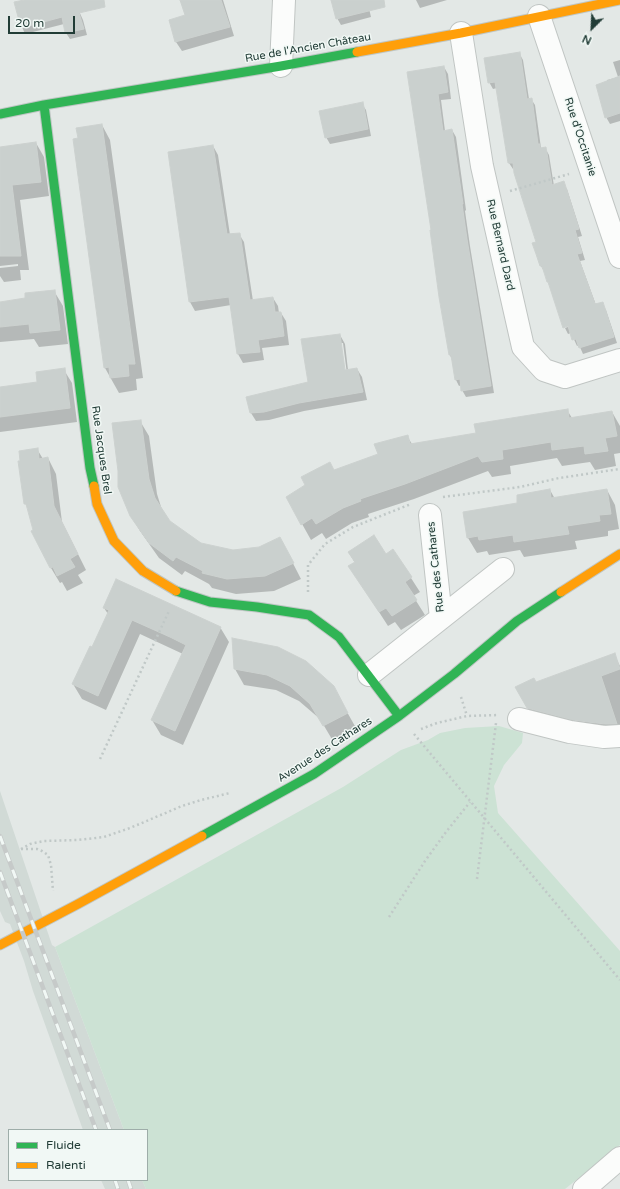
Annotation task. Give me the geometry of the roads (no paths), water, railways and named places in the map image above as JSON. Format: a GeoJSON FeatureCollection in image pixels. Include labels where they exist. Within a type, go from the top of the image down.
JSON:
{"type":"FeatureCollection","features":[{"type":"Feature","properties":{"kind":"street"},"geometry":{"type":"LineString","coordinates":[[281,66],[284,0]]}},
{"type":"Feature","properties":{"kind":"street","name":"Rue de l'Ancien Château"},"geometry":{"type":"LineString","coordinates":[[0,114],[44,105],[281,66],[461,33],[620,0]]}},
{"type":"Feature","properties":{"kind":"street","name":"Rue d'Occitanie"},"geometry":{"type":"LineString","coordinates":[[539,16],[620,257]]}},
{"type":"Feature","properties":{"kind":"street","name":"Rue Bernard Dard"},"geometry":{"type":"LineString","coordinates":[[461,33],[482,166],[523,347],[544,370],[565,377],[620,360]]}},
{"type":"Feature","properties":{"kind":"street","name":"Rue Jacques Brel"},"geometry":{"type":"LineString","coordinates":[[44,105],[87,446],[97,504],[114,541],[143,571],[177,592],[210,602],[309,615],[339,637],[399,716]]}},
{"type":"Feature","properties":{"kind":"street","name":"Rue des Cathares"},"geometry":{"type":"LineString","coordinates":[[430,516],[441,618]]}},
{"type":"Feature","properties":{"kind":"street","name":"Avenue des Cathares"},"geometry":{"type":"LineString","coordinates":[[0,945],[78,904],[314,774],[399,716],[454,674],[518,621],[620,554]]}},
{"type":"Feature","properties":{"kind":"street","name":"Rue des Cathares"},"geometry":{"type":"LineString","coordinates":[[369,675],[503,569]]}},
{"type":"Feature","properties":{"kind":"street"},"geometry":{"type":"LineString","coordinates":[[519,719],[570,732],[604,737],[620,736]]}},
{"type":"Feature","properties":{"kind":"street"},"geometry":{"type":"LineString","coordinates":[[584,1189],[620,1158]]}},
{"type":"Feature","properties":{"kind":"railway"},"geometry":{"type":"LineString","coordinates":[[0,836],[110,1129]]}},
{"type":"Feature","properties":{"kind":"railway"},"geometry":{"type":"LineString","coordinates":[[0,872],[96,1129]]}},
{"type":"Feature","properties":{"kind":"railway"},"geometry":{"type":"LineString","coordinates":[[115,1181],[118,1189]]}},
{"type":"Feature","properties":{"kind":"railway"},"geometry":{"type":"LineString","coordinates":[[128,1181],[131,1189]]}}]}
